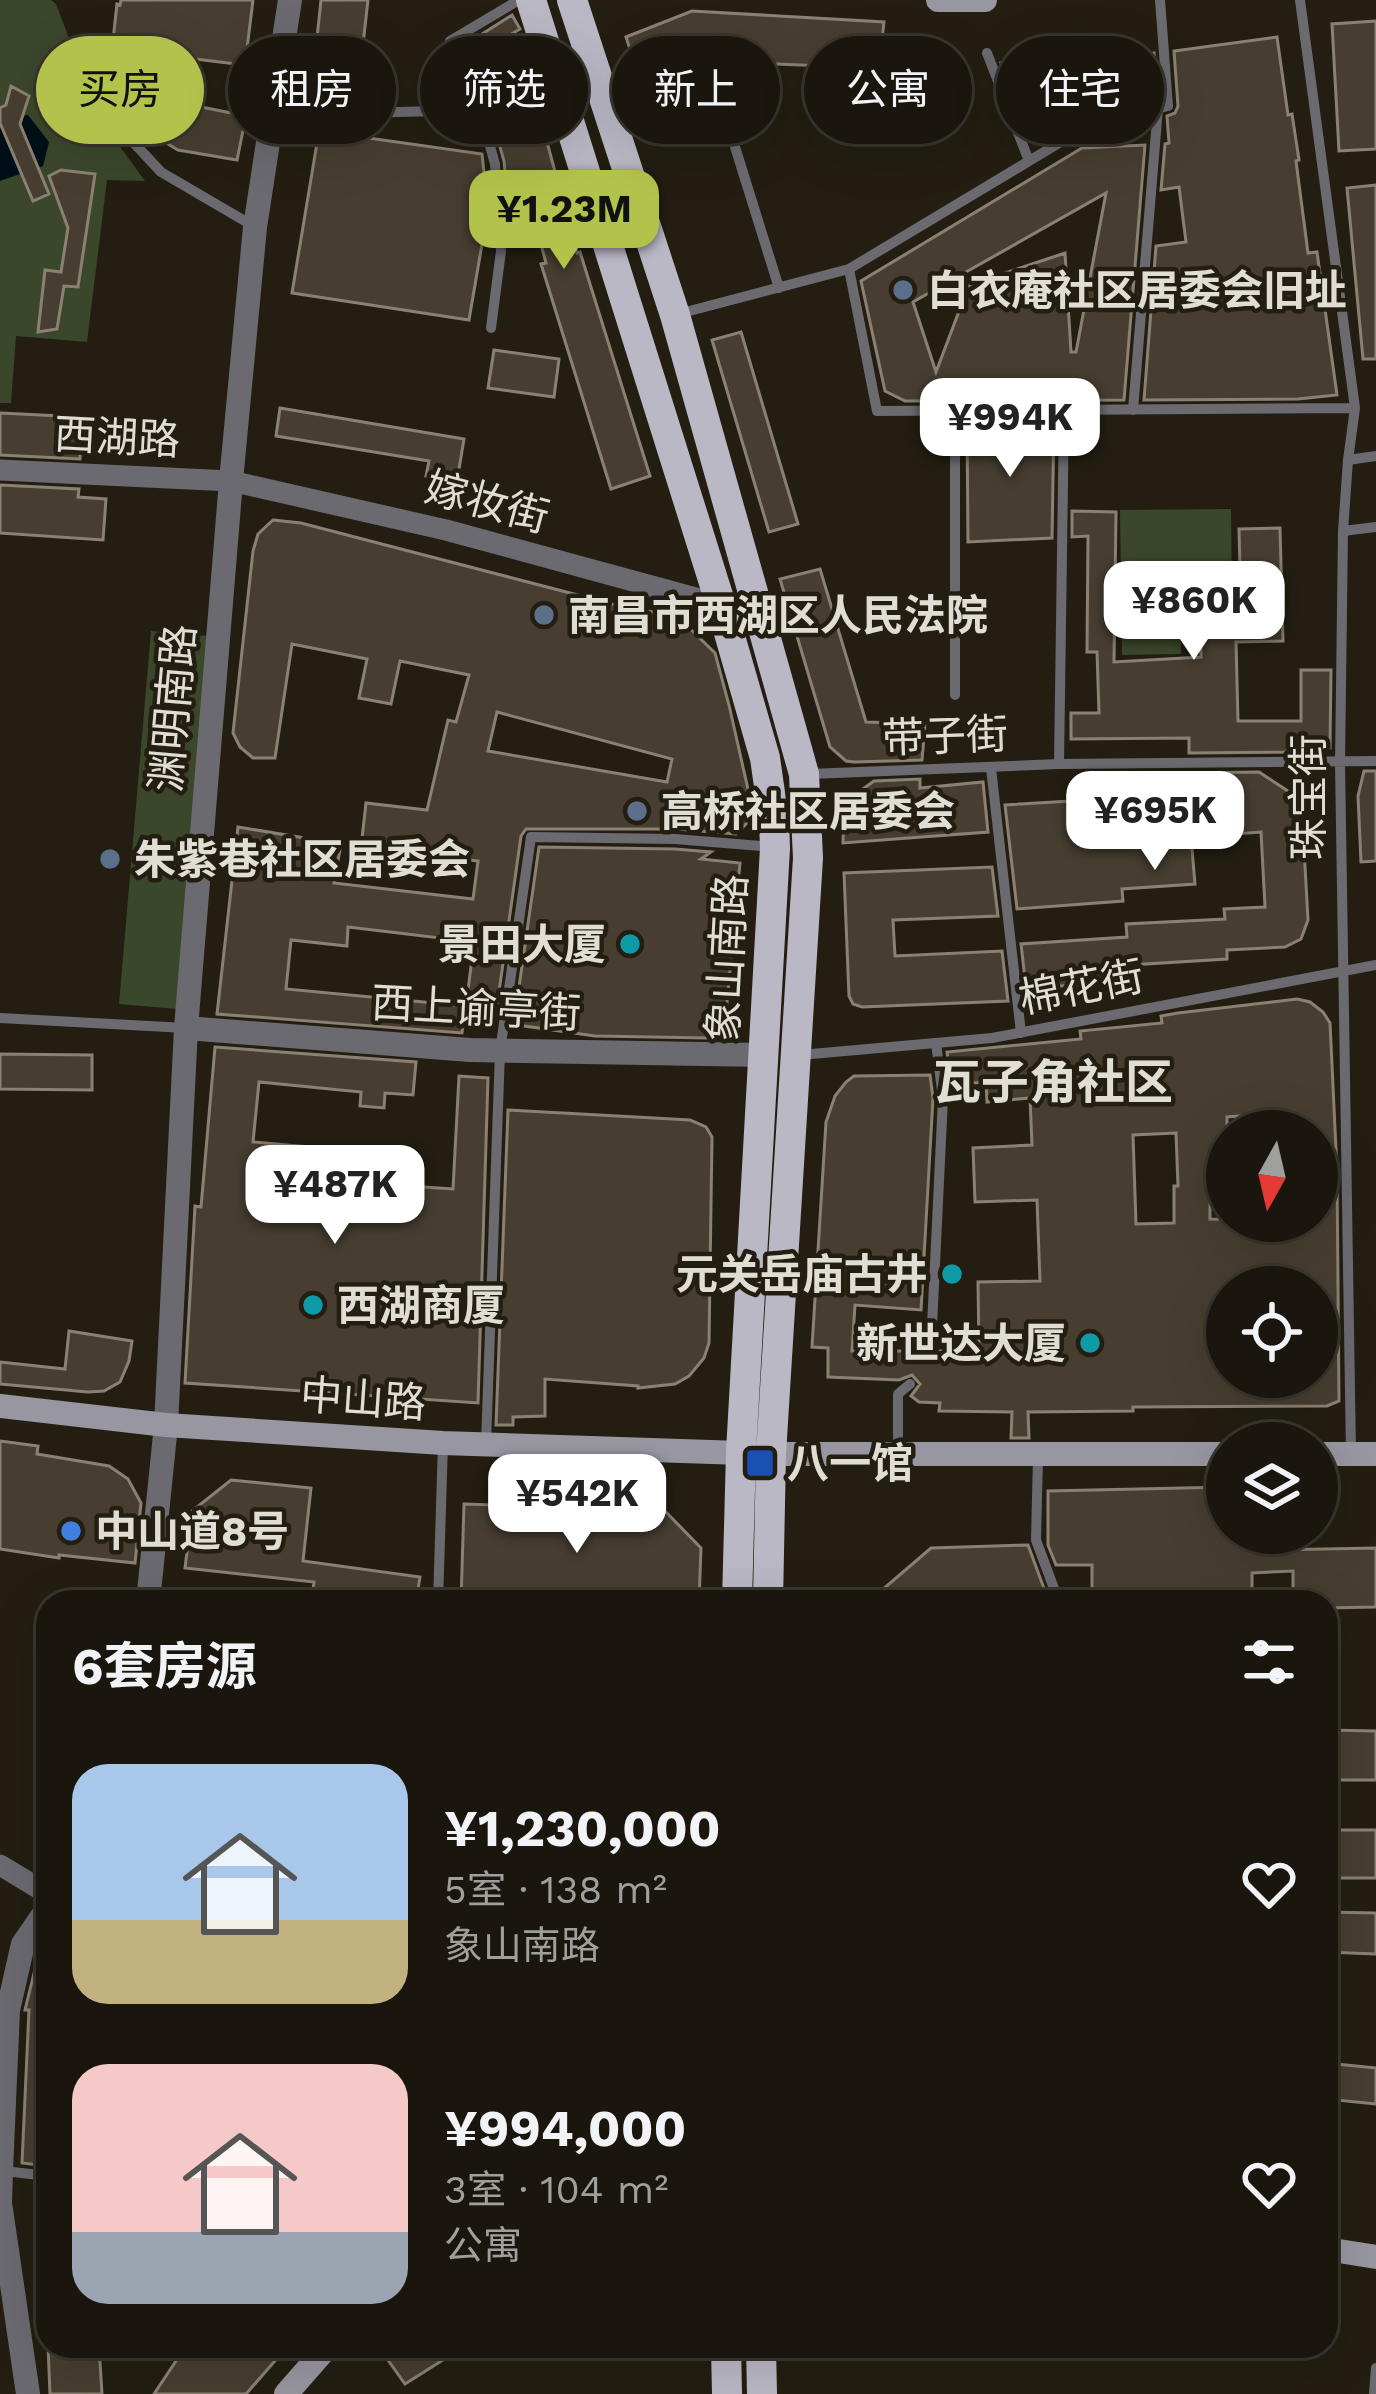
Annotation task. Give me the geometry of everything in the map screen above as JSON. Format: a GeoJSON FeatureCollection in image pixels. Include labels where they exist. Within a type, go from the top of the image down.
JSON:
{"type":"FeatureCollection","features":[{"type":"Feature","properties":{"kind":"main road","name":"象山南路"},"geometry":{"type":"LineString","coordinates":[[531,0],[722,605],[765,758],[775,848],[764,1055],[756,1453]]}},
{"type":"Feature","properties":{"kind":"main road","name":"象山南路"},"geometry":{"type":"LineString","coordinates":[[572,0],[675,315],[804,774],[808,858],[796,1055],[756,1453]]}},
{"type":"Feature","properties":{"kind":"main road"},"geometry":{"type":"LineString","coordinates":[[938,0],[985,0]]}},
{"type":"Feature","properties":{"kind":"main road","name":"中山路"},"geometry":{"type":"LineString","coordinates":[[0,1406],[166,1425],[443,1443],[756,1453],[1206,1454]]}},
{"type":"Feature","properties":{"kind":"main road"},"geometry":{"type":"LineString","coordinates":[[739,1590],[756,1453]]}},
{"type":"Feature","properties":{"kind":"main road"},"geometry":{"type":"LineString","coordinates":[[756,1453],[767,1590]]}},
{"type":"Feature","properties":{"kind":"main road"},"geometry":{"type":"LineString","coordinates":[[1338,2251],[1376,2257]]}},
{"type":"Feature","properties":{"kind":"main road"},"geometry":{"type":"LineString","coordinates":[[286,2394],[318,2358]]}},
{"type":"Feature","properties":{"kind":"main road"},"geometry":{"type":"LineString","coordinates":[[726,2358],[727,2394]]}},
{"type":"Feature","properties":{"kind":"main road"},"geometry":{"type":"LineString","coordinates":[[761,2358],[762,2394]]}},
{"type":"Feature","properties":{"kind":"street","name":"渊明南路"},"geometry":{"type":"LineString","coordinates":[[284,36],[290,0]]}},
{"type":"Feature","properties":{"kind":"street","name":"渊明南路"},"geometry":{"type":"LineString","coordinates":[[149,1590],[166,1425],[186,1028],[231,481],[255,226],[268,144]]}},
{"type":"Feature","properties":{"kind":"street","name":"西湖路"},"geometry":{"type":"LineString","coordinates":[[0,470],[231,481]]}},
{"type":"Feature","properties":{"kind":"street","name":"嫁妆街"},"geometry":{"type":"LineString","coordinates":[[231,481],[446,530],[722,605]]}},
{"type":"Feature","properties":{"kind":"street","name":"西上谕亭街"},"geometry":{"type":"LineString","coordinates":[[186,1028],[500,1051],[764,1055]]}},
{"type":"Feature","properties":{"kind":"street"},"geometry":{"type":"LineString","coordinates":[[0,1865],[36,1887]]}},
{"type":"Feature","properties":{"kind":"street"},"geometry":{"type":"LineString","coordinates":[[28,2394],[0,2203],[4,2010],[22,1944],[36,1925]]}},
{"type":"Feature","properties":{"kind":"lane"},"geometry":{"type":"LineString","coordinates":[[458,36],[519,0]]}},
{"type":"Feature","properties":{"kind":"lane"},"geometry":{"type":"LineString","coordinates":[[1160,0],[1163,36]]}},
{"type":"Feature","properties":{"kind":"lane","name":"珠宝街"},"geometry":{"type":"LineString","coordinates":[[1300,0],[1355,408],[1343,531],[1340,763],[1343,969],[1364,1454]]}},
{"type":"Feature","properties":{"kind":"lane"},"geometry":{"type":"LineString","coordinates":[[987,52],[1028,161]]}},
{"type":"Feature","properties":{"kind":"lane"},"geometry":{"type":"LineString","coordinates":[[1164,53],[1168,106],[1164,107]]}},
{"type":"Feature","properties":{"kind":"lane"},"geometry":{"type":"LineString","coordinates":[[135,144],[161,172],[255,226]]}},
{"type":"Feature","properties":{"kind":"lane"},"geometry":{"type":"LineString","coordinates":[[489,144],[500,250],[490,328]]}},
{"type":"Feature","properties":{"kind":"lane"},"geometry":{"type":"LineString","coordinates":[[734,144],[779,288]]}},
{"type":"Feature","properties":{"kind":"lane"},"geometry":{"type":"LineString","coordinates":[[675,315],[849,269],[1057,144]]}},
{"type":"Feature","properties":{"kind":"lane"},"geometry":{"type":"LineString","coordinates":[[1133,410],[1155,144]]}},
{"type":"Feature","properties":{"kind":"lane"},"geometry":{"type":"LineString","coordinates":[[849,269],[877,411],[1355,408]]}},
{"type":"Feature","properties":{"kind":"lane"},"geometry":{"type":"LineString","coordinates":[[955,411],[955,695]]}},
{"type":"Feature","properties":{"kind":"lane"},"geometry":{"type":"LineString","coordinates":[[1059,764],[1064,411]]}},
{"type":"Feature","properties":{"kind":"lane"},"geometry":{"type":"LineString","coordinates":[[1348,460],[1376,456]]}},
{"type":"Feature","properties":{"kind":"lane"},"geometry":{"type":"LineString","coordinates":[[1343,531],[1376,527]]}},
{"type":"Feature","properties":{"kind":"lane","name":"带子街"},"geometry":{"type":"LineString","coordinates":[[804,774],[1059,764],[1376,761]]}},
{"type":"Feature","properties":{"kind":"lane"},"geometry":{"type":"LineString","coordinates":[[991,768],[1022,1033]]}},
{"type":"Feature","properties":{"kind":"lane"},"geometry":{"type":"LineString","coordinates":[[486,1444],[500,1051],[531,836],[675,839],[775,848]]}},
{"type":"Feature","properties":{"kind":"lane","name":"棉花街"},"geometry":{"type":"LineString","coordinates":[[796,1055],[1022,1033],[1376,965]]}},
{"type":"Feature","properties":{"kind":"lane"},"geometry":{"type":"LineString","coordinates":[[0,1018],[186,1028]]}},
{"type":"Feature","properties":{"kind":"lane"},"geometry":{"type":"LineString","coordinates":[[931,1347],[943,1098],[936,1043]]}},
{"type":"Feature","properties":{"kind":"lane"},"geometry":{"type":"LineString","coordinates":[[898,1454],[898,1394],[910,1384]]}},
{"type":"Feature","properties":{"kind":"lane"},"geometry":{"type":"LineString","coordinates":[[438,1590],[443,1443]]}},
{"type":"Feature","properties":{"kind":"lane"},"geometry":{"type":"LineString","coordinates":[[1038,1454],[1036,1540],[1055,1590]]}},
{"type":"Feature","properties":{"kind":"lane"},"geometry":{"type":"LineString","coordinates":[[1,2170],[36,2174]]}},
{"type":"Feature","properties":{"kind":"lane"},"geometry":{"type":"LineString","coordinates":[[1374,2394],[1376,2368]]}},
{"type":"Feature","properties":{"kind":"green space"},"geometry":{"type":"Polygon","coordinates":[[[0,0],[51,0],[68,36],[36,36],[36,144],[118,144],[145,181],[107,180],[87,342],[16,336],[11,403],[0,403],[0,0]]]}},
{"type":"Feature","properties":{"kind":"green space"},"geometry":{"type":"Polygon","coordinates":[[[1231,509],[1232,597],[1181,598],[1181,654],[1122,655],[1120,510],[1231,509]]]}},
{"type":"Feature","properties":{"kind":"green space"},"geometry":{"type":"Polygon","coordinates":[[[151,631],[209,636],[177,1009],[119,1004],[151,631]]]}},
{"type":"Feature","properties":{"kind":"shaded area"},"geometry":{"type":"Polygon","coordinates":[[[28,115],[36,125],[36,144],[48,144],[43,166],[0,181],[0,119],[28,115]]]}},
{"type":"Feature","properties":{"kind":"building"},"geometry":{"type":"Polygon","coordinates":[[[121,0],[253,0],[249,36],[228,36],[228,63],[204,60],[204,36],[113,36],[121,0]]]}},
{"type":"Feature","properties":{"kind":"building"},"geometry":{"type":"Polygon","coordinates":[[[321,0],[368,0],[364,36],[317,36],[321,0]]]}},
{"type":"Feature","properties":{"kind":"building"},"geometry":{"type":"Polygon","coordinates":[[[692,11],[884,22],[882,36],[804,36],[804,65],[780,64],[780,36],[629,36],[692,11]]]}},
{"type":"Feature","properties":{"kind":"building"},"geometry":{"type":"Polygon","coordinates":[[[512,15],[520,29],[508,36],[482,34],[512,15]]]}},
{"type":"Feature","properties":{"kind":"building"},"geometry":{"type":"Polygon","coordinates":[[[1376,21],[1376,149],[1339,151],[1332,24],[1376,21]]]}},
{"type":"Feature","properties":{"kind":"building"},"geometry":{"type":"Polygon","coordinates":[[[1277,37],[1299,160],[1308,253],[1317,252],[1337,395],[1144,400],[1156,246],[1186,242],[1179,187],[1161,190],[1165,144],[1169,143],[1167,116],[1178,106],[1174,51],[1277,37]]]}},
{"type":"Feature","properties":{"kind":"building"},"geometry":{"type":"Polygon","coordinates":[[[11,86],[29,96],[20,124],[49,194],[33,201],[0,123],[0,108],[6,105],[11,86]]]}},
{"type":"Feature","properties":{"kind":"building"},"geometry":{"type":"Polygon","coordinates":[[[204,108],[228,112],[228,144],[240,144],[237,160],[168,144],[204,144],[204,108]]]}},
{"type":"Feature","properties":{"kind":"building"},"geometry":{"type":"Polygon","coordinates":[[[396,142],[482,154],[488,209],[469,320],[292,293],[317,144],[396,142]]]}},
{"type":"Feature","properties":{"kind":"building"},"geometry":{"type":"Polygon","coordinates":[[[499,144],[548,144],[577,253],[650,476],[611,489],[541,264],[546,263],[535,222],[516,228],[499,144]]]}},
{"type":"Feature","properties":{"kind":"building"},"geometry":{"type":"Polygon","coordinates":[[[1145,145],[1124,400],[905,401],[885,391],[861,281],[1082,148],[1145,145]],[[1106,193],[913,302],[936,372],[969,285],[1065,253],[1071,352],[1076,352],[1106,193]]]}},
{"type":"Feature","properties":{"kind":"building"},"geometry":{"type":"Polygon","coordinates":[[[61,170],[95,174],[78,287],[64,286],[57,329],[38,332],[45,270],[61,272],[68,228],[49,176],[61,170]]]}},
{"type":"Feature","properties":{"kind":"building"},"geometry":{"type":"Polygon","coordinates":[[[1376,185],[1376,359],[1363,359],[1347,188],[1376,185]]]}},
{"type":"Feature","properties":{"kind":"building"},"geometry":{"type":"Polygon","coordinates":[[[741,332],[798,524],[769,532],[712,340],[741,332]]]}},
{"type":"Feature","properties":{"kind":"building"},"geometry":{"type":"Polygon","coordinates":[[[494,350],[559,359],[554,397],[488,388],[494,350]]]}},
{"type":"Feature","properties":{"kind":"building"},"geometry":{"type":"Polygon","coordinates":[[[280,408],[464,439],[457,481],[426,476],[429,461],[276,436],[280,408]]]}},
{"type":"Feature","properties":{"kind":"building"},"geometry":{"type":"Polygon","coordinates":[[[0,413],[81,417],[80,459],[0,455],[0,413]]]}},
{"type":"Feature","properties":{"kind":"building"},"geometry":{"type":"Polygon","coordinates":[[[967,420],[1054,420],[1052,538],[968,542],[967,420]]]}},
{"type":"Feature","properties":{"kind":"building"},"geometry":{"type":"Polygon","coordinates":[[[0,485],[79,489],[78,497],[106,499],[103,540],[0,533],[0,485]]]}},
{"type":"Feature","properties":{"kind":"building"},"geometry":{"type":"Polygon","coordinates":[[[1072,511],[1116,512],[1114,662],[1201,657],[1200,620],[1229,619],[1228,605],[1254,605],[1253,568],[1240,568],[1239,529],[1280,528],[1283,641],[1236,642],[1238,721],[1301,721],[1301,670],[1331,670],[1330,748],[1189,753],[1189,738],[1071,739],[1071,713],[1099,713],[1097,652],[1087,652],[1088,536],[1072,537],[1072,511]]]}},
{"type":"Feature","properties":{"kind":"building"},"geometry":{"type":"Polygon","coordinates":[[[273,520],[301,523],[624,607],[677,616],[715,653],[752,807],[750,820],[736,834],[526,829],[521,836],[495,1020],[464,1016],[462,1033],[217,1014],[238,827],[341,844],[334,883],[473,899],[478,861],[361,847],[366,803],[427,810],[448,720],[456,722],[469,675],[400,661],[391,704],[359,698],[367,659],[292,644],[275,758],[253,758],[240,747],[233,733],[258,534],[273,520]],[[497,712],[488,751],[667,782],[672,759],[497,712]],[[348,927],[347,946],[291,940],[286,989],[466,1006],[474,942],[348,927]]]}},
{"type":"Feature","properties":{"kind":"building"},"geometry":{"type":"Polygon","coordinates":[[[820,569],[866,722],[925,724],[922,760],[846,761],[830,747],[780,579],[820,569]]]}},
{"type":"Feature","properties":{"kind":"building"},"geometry":{"type":"Polygon","coordinates":[[[1364,771],[1376,771],[1376,861],[1361,862],[1358,796],[1364,771]]]}},
{"type":"Feature","properties":{"kind":"building"},"geometry":{"type":"Polygon","coordinates":[[[1259,772],[1297,797],[1302,812],[1308,920],[1301,939],[1285,947],[1227,950],[1227,959],[1130,965],[1132,982],[1026,988],[1021,944],[1127,937],[1126,924],[1225,919],[1224,909],[1265,907],[1261,832],[1191,837],[1195,884],[1122,889],[1123,901],[1017,909],[1005,805],[1188,794],[1189,773],[1259,772]]]}},
{"type":"Feature","properties":{"kind":"building"},"geometry":{"type":"Polygon","coordinates":[[[920,779],[920,788],[983,782],[988,832],[843,843],[844,805],[850,798],[874,781],[920,779]]]}},
{"type":"Feature","properties":{"kind":"building","name":"景田大厦"},"geometry":{"type":"Polygon","coordinates":[[[539,847],[675,849],[711,852],[701,859],[740,863],[725,1024],[707,1038],[595,1036],[517,1025],[539,847]]]}},
{"type":"Feature","properties":{"kind":"building"},"geometry":{"type":"Polygon","coordinates":[[[992,867],[998,916],[893,920],[895,956],[1002,951],[1008,1001],[853,1004],[844,873],[992,867]]]}},
{"type":"Feature","properties":{"kind":"building"},"geometry":{"type":"Polygon","coordinates":[[[1297,999],[1310,1002],[1330,1023],[1334,1110],[1206,1110],[1206,1242],[1338,1242],[1338,1266],[1206,1266],[1206,1398],[1338,1398],[1338,1286],[1339,1401],[1327,1406],[1028,1412],[1029,1438],[1011,1438],[1012,1412],[939,1411],[940,1403],[919,1402],[911,1396],[920,1384],[912,1375],[899,1380],[828,1377],[828,1348],[812,1347],[826,1122],[846,1082],[854,1076],[930,1075],[933,1098],[921,1310],[855,1305],[852,1351],[922,1351],[932,1357],[940,1351],[979,1350],[978,1282],[1040,1281],[1037,1200],[975,1202],[973,1148],[1032,1145],[1030,1098],[987,1102],[986,1082],[951,1085],[947,1052],[1081,1039],[1080,1031],[1162,1023],[1161,1016],[1297,999]],[[1176,1133],[1133,1135],[1136,1224],[1174,1223],[1176,1133]]]}},
{"type":"Feature","properties":{"kind":"building"},"geometry":{"type":"Polygon","coordinates":[[[215,1047],[416,1062],[413,1095],[385,1093],[384,1108],[360,1106],[361,1092],[259,1082],[253,1142],[411,1156],[409,1186],[453,1189],[459,1076],[488,1078],[478,1403],[185,1383],[195,1206],[201,1207],[215,1047]]]}},
{"type":"Feature","properties":{"kind":"building"},"geometry":{"type":"Polygon","coordinates":[[[0,1054],[92,1055],[92,1090],[0,1089],[0,1054]]]}},
{"type":"Feature","properties":{"kind":"building"},"geometry":{"type":"Polygon","coordinates":[[[508,1110],[690,1120],[706,1127],[712,1137],[709,1343],[689,1376],[675,1384],[638,1388],[545,1379],[545,1416],[513,1417],[513,1425],[496,1425],[508,1110]]]}},
{"type":"Feature","properties":{"kind":"building"},"geometry":{"type":"Polygon","coordinates":[[[69,1331],[132,1341],[120,1382],[104,1391],[88,1392],[0,1384],[0,1362],[65,1369],[69,1331]]]}},
{"type":"Feature","properties":{"kind":"building","name":"中山道8号"},"geometry":{"type":"Polygon","coordinates":[[[0,1441],[38,1446],[37,1454],[109,1466],[128,1479],[141,1503],[135,1563],[0,1549],[0,1441]]]}},
{"type":"Feature","properties":{"kind":"building"},"geometry":{"type":"Polygon","coordinates":[[[231,1480],[311,1488],[303,1561],[420,1577],[418,1590],[313,1590],[314,1582],[185,1568],[192,1511],[231,1480]]]}},
{"type":"Feature","properties":{"kind":"building"},"geometry":{"type":"Polygon","coordinates":[[[1206,1487],[1206,1554],[1338,1554],[1338,1549],[1376,1548],[1376,1607],[1338,1608],[1338,1590],[1293,1590],[1293,1571],[1252,1573],[1252,1590],[1092,1590],[1092,1565],[1056,1565],[1048,1545],[1048,1491],[1206,1487]]]}},
{"type":"Feature","properties":{"kind":"building"},"geometry":{"type":"Polygon","coordinates":[[[464,1504],[664,1510],[701,1548],[699,1590],[461,1590],[464,1504]]]}},
{"type":"Feature","properties":{"kind":"building"},"geometry":{"type":"Polygon","coordinates":[[[1028,1545],[1045,1590],[882,1590],[931,1548],[1028,1545]]]}},
{"type":"Feature","properties":{"kind":"building"},"geometry":{"type":"Polygon","coordinates":[[[1338,1730],[1376,1731],[1376,1780],[1338,1780],[1338,1730]]]}},
{"type":"Feature","properties":{"kind":"building"},"geometry":{"type":"Polygon","coordinates":[[[1338,1830],[1376,1830],[1376,1878],[1338,1878],[1338,1830]]]}},
{"type":"Feature","properties":{"kind":"building"},"geometry":{"type":"Polygon","coordinates":[[[1338,1912],[1376,1913],[1376,1954],[1338,1952],[1338,1912]]]}},
{"type":"Feature","properties":{"kind":"building"},"geometry":{"type":"Polygon","coordinates":[[[36,1965],[36,2165],[22,2163],[29,2010],[25,2010],[36,1965]]]}},
{"type":"Feature","properties":{"kind":"building"},"geometry":{"type":"Polygon","coordinates":[[[1338,2064],[1376,2068],[1376,2104],[1338,2100],[1338,2064]]]}},
{"type":"Feature","properties":{"kind":"building"},"geometry":{"type":"Polygon","coordinates":[[[48,2358],[100,2358],[102,2394],[50,2394],[48,2358]]]}},
{"type":"Feature","properties":{"kind":"building"},"geometry":{"type":"Polygon","coordinates":[[[178,2358],[278,2358],[246,2394],[154,2394],[178,2358]]]}},
{"type":"Feature","properties":{"kind":"building"},"geometry":{"type":"Polygon","coordinates":[[[387,2358],[446,2358],[405,2384],[387,2358]]]}},
{"type":"Feature","properties":{"kind":"place","name":"白衣庵社区居委会旧址"},"geometry":{"type":"Point","coordinates":[903,290]}},
{"type":"Feature","properties":{"kind":"place","name":"南昌市西湖区人民法院"},"geometry":{"type":"Point","coordinates":[544,615]}},
{"type":"Feature","properties":{"kind":"place","name":"高桥社区居委会"},"geometry":{"type":"Point","coordinates":[637,811]}},
{"type":"Feature","properties":{"kind":"place","name":"朱紫巷社区居委会"},"geometry":{"type":"Point","coordinates":[110,859]}},
{"type":"Feature","properties":{"kind":"place","name":"景田大厦"},"geometry":{"type":"Point","coordinates":[630,944]}},
{"type":"Feature","properties":{"kind":"place","name":"元关岳庙古井"},"geometry":{"type":"Point","coordinates":[952,1274]}},
{"type":"Feature","properties":{"kind":"place","name":"西湖商厦"},"geometry":{"type":"Point","coordinates":[313,1305]}},
{"type":"Feature","properties":{"kind":"place","name":"新世达大厦"},"geometry":{"type":"Point","coordinates":[1090,1343]}},
{"type":"Feature","properties":{"kind":"place","name":"八一馆"},"geometry":{"type":"Point","coordinates":[760,1463]}},
{"type":"Feature","properties":{"kind":"place","name":"中山道8号"},"geometry":{"type":"Point","coordinates":[71,1531]}},
{"type":"Feature","properties":{"kind":"district","name":"瓦子角社区"},"geometry":{"type":"Point","coordinates":[1053,1082]}}]}
